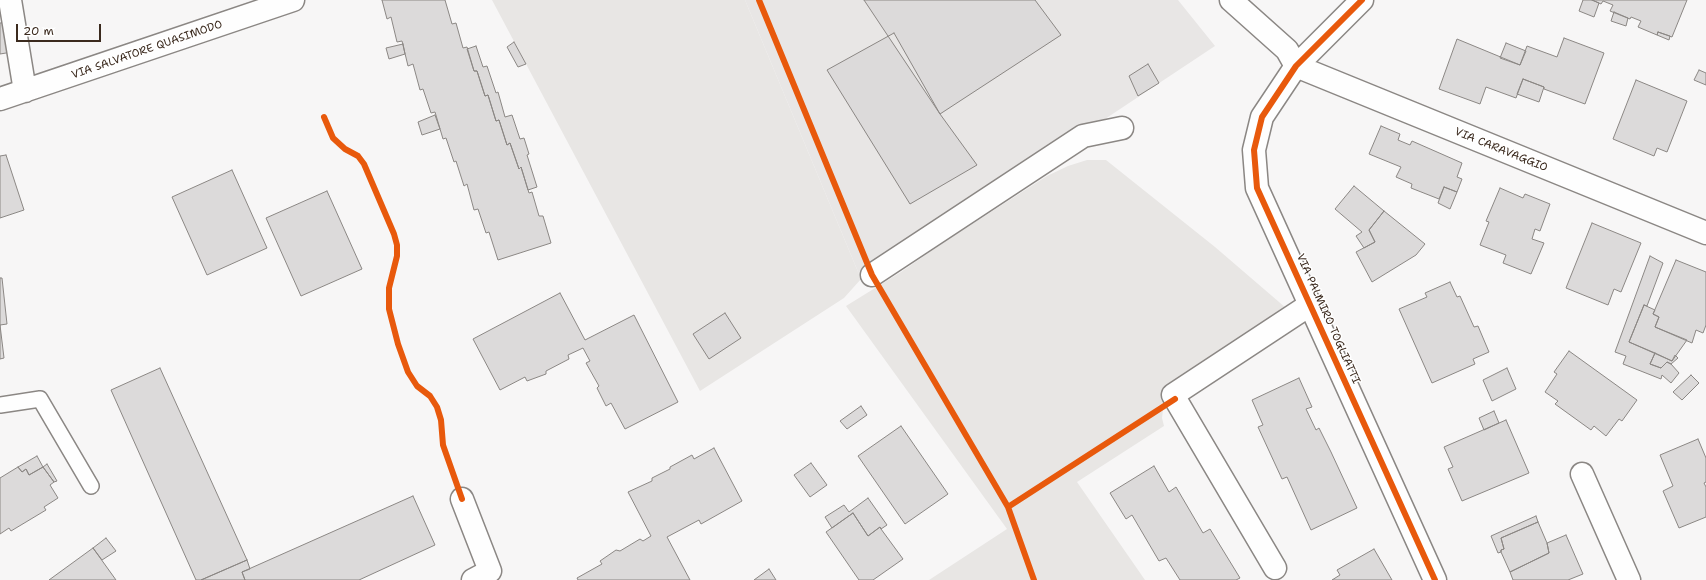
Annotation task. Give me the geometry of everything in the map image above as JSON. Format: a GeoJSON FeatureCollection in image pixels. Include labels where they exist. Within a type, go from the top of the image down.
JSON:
{"type":"FeatureCollection","features":[{"type":"Feature","properties":{"kind":"street"},"geometry":{"type":"LineString","coordinates":[[10,0],[25,91]]}},
{"type":"Feature","properties":{"kind":"street","name":"VIA SALVATORE QUASIMODO"},"geometry":{"type":"LineString","coordinates":[[0,99],[293,0]]}},
{"type":"Feature","properties":{"kind":"street"},"geometry":{"type":"LineString","coordinates":[[1231,0],[1287,50],[1296,66]]}},
{"type":"Feature","properties":{"kind":"street","name":"VIA PALMIRO TOGLIATTI"},"geometry":{"type":"LineString","coordinates":[[1362,0],[1296,66],[1262,118],[1254,150],[1257,188],[1311,304],[1435,580]]}},
{"type":"Feature","properties":{"kind":"street","name":"VIA CARAVAGGIO"},"geometry":{"type":"LineString","coordinates":[[1296,66],[1706,232]]}},
{"type":"Feature","properties":{"kind":"street"},"geometry":{"type":"LineString","coordinates":[[872,276],[1083,136],[1122,128]]}},
{"type":"Feature","properties":{"kind":"street"},"geometry":{"type":"LineString","coordinates":[[1275,568],[1173,395],[1311,304]]}},
{"type":"Feature","properties":{"kind":"street"},"geometry":{"type":"LineString","coordinates":[[1582,474],[1629,580]]}},
{"type":"Feature","properties":{"kind":"street"},"geometry":{"type":"LineString","coordinates":[[462,499],[490,571],[473,580]]}},
{"type":"Feature","properties":{"kind":"lane"},"geometry":{"type":"LineString","coordinates":[[0,404],[40,399],[91,486]]}},
{"type":"Feature","properties":{"kind":"shaded area"},"geometry":{"type":"Polygon","coordinates":[[[492,0],[745,0],[861,279],[844,298],[700,391],[492,0]]]}},
{"type":"Feature","properties":{"kind":"shaded area"},"geometry":{"type":"Polygon","coordinates":[[[745,0],[1178,0],[1215,46],[1105,119],[1092,124],[861,279],[745,0]]]}},
{"type":"Feature","properties":{"kind":"shaded area"},"geometry":{"type":"Polygon","coordinates":[[[1087,160],[1106,160],[1215,247],[1286,308],[1169,401],[1163,410],[1162,418],[1164,426],[1077,482],[1145,580],[929,580],[1007,529],[846,306],[901,272],[944,242],[1047,176],[1068,166],[1087,160]]]}},
{"type":"Feature","properties":{"kind":"building"},"geometry":{"type":"Polygon","coordinates":[[[382,0],[445,0],[452,24],[456,23],[463,48],[467,47],[474,71],[477,71],[485,96],[488,95],[496,121],[499,120],[507,145],[510,143],[519,169],[521,167],[529,193],[532,192],[539,216],[543,216],[551,243],[498,260],[489,232],[486,233],[478,209],[474,210],[467,184],[464,186],[456,161],[454,162],[446,138],[443,139],[435,112],[431,113],[423,89],[420,90],[413,64],[408,66],[402,41],[397,42],[391,17],[387,19],[382,0]]]}},
{"type":"Feature","properties":{"kind":"building"},"geometry":{"type":"Polygon","coordinates":[[[864,0],[1035,0],[1061,35],[940,114],[864,0]]]}},
{"type":"Feature","properties":{"kind":"building"},"geometry":{"type":"Polygon","coordinates":[[[1583,0],[1592,0],[1599,3],[1594,17],[1579,11],[1583,0]]]}},
{"type":"Feature","properties":{"kind":"building"},"geometry":{"type":"Polygon","coordinates":[[[1592,0],[1687,0],[1672,37],[1658,32],[1657,35],[1638,27],[1641,21],[1631,17],[1630,19],[1610,11],[1613,5],[1603,1],[1601,4],[1592,0]]]}},
{"type":"Feature","properties":{"kind":"building"},"geometry":{"type":"Polygon","coordinates":[[[1614,12],[1628,18],[1626,26],[1611,21],[1614,12]]]}},
{"type":"Feature","properties":{"kind":"building"},"geometry":{"type":"Polygon","coordinates":[[[14,21],[18,51],[0,54],[0,23],[14,21]]]}},
{"type":"Feature","properties":{"kind":"building"},"geometry":{"type":"Polygon","coordinates":[[[1658,32],[1670,36],[1669,40],[1657,35],[1658,32]]]}},
{"type":"Feature","properties":{"kind":"building"},"geometry":{"type":"Polygon","coordinates":[[[894,33],[940,114],[977,165],[910,204],[827,70],[894,33]]]}},
{"type":"Feature","properties":{"kind":"building"},"geometry":{"type":"Polygon","coordinates":[[[1564,38],[1604,53],[1585,104],[1544,89],[1544,87],[1523,79],[1516,98],[1486,87],[1480,104],[1439,89],[1457,39],[1520,65],[1527,46],[1557,57],[1564,38]]]}},
{"type":"Feature","properties":{"kind":"building"},"geometry":{"type":"Polygon","coordinates":[[[514,42],[526,64],[518,67],[507,47],[514,42]]]}},
{"type":"Feature","properties":{"kind":"building"},"geometry":{"type":"Polygon","coordinates":[[[1506,43],[1526,51],[1520,65],[1500,58],[1506,43]]]}},
{"type":"Feature","properties":{"kind":"building"},"geometry":{"type":"Polygon","coordinates":[[[403,44],[405,54],[389,59],[386,48],[403,44]]]}},
{"type":"Feature","properties":{"kind":"building"},"geometry":{"type":"Polygon","coordinates":[[[476,46],[483,67],[487,66],[496,93],[498,92],[505,117],[512,115],[520,139],[524,138],[529,154],[527,155],[537,187],[528,190],[521,167],[519,169],[510,143],[507,145],[499,120],[496,121],[488,95],[485,96],[477,71],[474,71],[467,49],[476,46]]]}},
{"type":"Feature","properties":{"kind":"building"},"geometry":{"type":"Polygon","coordinates":[[[1148,64],[1159,83],[1138,96],[1129,76],[1148,64]]]}},
{"type":"Feature","properties":{"kind":"building"},"geometry":{"type":"Polygon","coordinates":[[[1699,70],[1706,73],[1706,85],[1694,80],[1699,70]]]}},
{"type":"Feature","properties":{"kind":"building"},"geometry":{"type":"Polygon","coordinates":[[[1523,79],[1544,87],[1539,102],[1517,94],[1523,79]]]}},
{"type":"Feature","properties":{"kind":"building"},"geometry":{"type":"Polygon","coordinates":[[[1636,80],[1687,101],[1667,152],[1657,148],[1654,156],[1613,139],[1636,80]]]}},
{"type":"Feature","properties":{"kind":"building"},"geometry":{"type":"Polygon","coordinates":[[[435,115],[440,129],[422,135],[418,122],[435,115]]]}},
{"type":"Feature","properties":{"kind":"building"},"geometry":{"type":"Polygon","coordinates":[[[1381,126],[1400,134],[1398,140],[1410,145],[1412,141],[1462,163],[1457,177],[1462,179],[1457,192],[1444,187],[1439,199],[1411,188],[1412,184],[1396,177],[1401,167],[1369,154],[1381,126]]]}},
{"type":"Feature","properties":{"kind":"building"},"geometry":{"type":"Polygon","coordinates":[[[6,155],[24,210],[0,218],[0,156],[6,155]]]}},
{"type":"Feature","properties":{"kind":"building"},"geometry":{"type":"Polygon","coordinates":[[[232,170],[267,248],[207,275],[172,197],[232,170]]]}},
{"type":"Feature","properties":{"kind":"building"},"geometry":{"type":"Polygon","coordinates":[[[1354,186],[1384,211],[1369,230],[1375,242],[1364,248],[1356,236],[1362,232],[1335,209],[1354,186]]]}},
{"type":"Feature","properties":{"kind":"building"},"geometry":{"type":"Polygon","coordinates":[[[1444,187],[1457,192],[1450,209],[1438,203],[1444,187]]]}},
{"type":"Feature","properties":{"kind":"building"},"geometry":{"type":"Polygon","coordinates":[[[1500,188],[1523,198],[1525,194],[1550,204],[1540,231],[1535,229],[1532,239],[1544,243],[1531,274],[1503,263],[1506,255],[1480,245],[1489,222],[1486,221],[1500,188]]]}},
{"type":"Feature","properties":{"kind":"building"},"geometry":{"type":"Polygon","coordinates":[[[327,191],[362,269],[301,296],[266,218],[327,191]]]}},
{"type":"Feature","properties":{"kind":"building"},"geometry":{"type":"Polygon","coordinates":[[[1384,211],[1425,244],[1416,255],[1372,282],[1356,252],[1375,242],[1369,230],[1384,211]]]}},
{"type":"Feature","properties":{"kind":"building"},"geometry":{"type":"Polygon","coordinates":[[[1592,223],[1641,243],[1621,292],[1614,289],[1608,305],[1566,288],[1592,223]]]}},
{"type":"Feature","properties":{"kind":"building"},"geometry":{"type":"Polygon","coordinates":[[[1650,256],[1663,263],[1647,306],[1644,305],[1629,342],[1655,353],[1650,364],[1661,368],[1667,362],[1671,364],[1679,373],[1671,383],[1662,375],[1661,379],[1623,364],[1626,356],[1615,352],[1650,256]]]}},
{"type":"Feature","properties":{"kind":"building"},"geometry":{"type":"Polygon","coordinates":[[[1676,260],[1706,272],[1706,325],[1703,333],[1696,330],[1692,343],[1655,327],[1659,317],[1653,314],[1676,260]]]}},
{"type":"Feature","properties":{"kind":"building"},"geometry":{"type":"Polygon","coordinates":[[[0,278],[2,278],[7,324],[0,325],[0,278]]]}},
{"type":"Feature","properties":{"kind":"building"},"geometry":{"type":"Polygon","coordinates":[[[1450,282],[1457,297],[1460,296],[1474,327],[1478,326],[1489,352],[1473,359],[1475,364],[1432,383],[1399,309],[1427,297],[1425,293],[1450,282]]]}},
{"type":"Feature","properties":{"kind":"building"},"geometry":{"type":"Polygon","coordinates":[[[560,293],[585,340],[634,315],[678,402],[625,429],[611,403],[606,406],[597,388],[599,386],[586,363],[590,361],[583,348],[568,355],[569,359],[546,371],[546,374],[527,381],[525,377],[500,390],[473,339],[560,293]]]}},
{"type":"Feature","properties":{"kind":"building"},"geometry":{"type":"Polygon","coordinates":[[[1644,305],[1655,310],[1653,314],[1659,317],[1655,327],[1687,340],[1672,361],[1629,342],[1644,305]]]}},
{"type":"Feature","properties":{"kind":"building"},"geometry":{"type":"Polygon","coordinates":[[[725,313],[741,338],[709,359],[693,334],[725,313]]]}},
{"type":"Feature","properties":{"kind":"building"},"geometry":{"type":"Polygon","coordinates":[[[0,325],[4,358],[0,359],[0,325]]]}},
{"type":"Feature","properties":{"kind":"building"},"geometry":{"type":"Polygon","coordinates":[[[1569,351],[1637,400],[1622,421],[1619,419],[1606,436],[1594,426],[1591,430],[1555,404],[1558,401],[1545,392],[1557,374],[1554,372],[1569,351]]]}},
{"type":"Feature","properties":{"kind":"building"},"geometry":{"type":"Polygon","coordinates":[[[1655,353],[1672,361],[1675,355],[1678,358],[1671,364],[1667,362],[1661,368],[1650,364],[1655,353]]]}},
{"type":"Feature","properties":{"kind":"building"},"geometry":{"type":"Polygon","coordinates":[[[160,368],[247,560],[201,580],[196,580],[111,390],[160,368]]]}},
{"type":"Feature","properties":{"kind":"building"},"geometry":{"type":"Polygon","coordinates":[[[1507,368],[1516,389],[1492,401],[1483,380],[1507,368]]]}},
{"type":"Feature","properties":{"kind":"building"},"geometry":{"type":"Polygon","coordinates":[[[1691,375],[1699,383],[1682,400],[1673,392],[1691,375]]]}},
{"type":"Feature","properties":{"kind":"building"},"geometry":{"type":"Polygon","coordinates":[[[1299,378],[1312,407],[1306,409],[1316,430],[1319,428],[1357,508],[1311,530],[1287,477],[1282,479],[1258,427],[1263,425],[1252,400],[1299,378]]]}},
{"type":"Feature","properties":{"kind":"building"},"geometry":{"type":"Polygon","coordinates":[[[861,406],[867,415],[847,429],[840,421],[861,406]]]}},
{"type":"Feature","properties":{"kind":"building"},"geometry":{"type":"Polygon","coordinates":[[[1494,411],[1499,423],[1484,430],[1479,418],[1494,411]]]}},
{"type":"Feature","properties":{"kind":"building"},"geometry":{"type":"Polygon","coordinates":[[[1506,420],[1529,473],[1462,501],[1448,469],[1453,467],[1444,447],[1506,420]]]}},
{"type":"Feature","properties":{"kind":"building"},"geometry":{"type":"Polygon","coordinates":[[[901,426],[948,494],[905,524],[858,456],[901,426]]]}},
{"type":"Feature","properties":{"kind":"building"},"geometry":{"type":"Polygon","coordinates":[[[1698,439],[1706,458],[1706,482],[1704,483],[1706,487],[1706,517],[1679,528],[1663,491],[1673,486],[1660,455],[1698,439]]]}},
{"type":"Feature","properties":{"kind":"building"},"geometry":{"type":"Polygon","coordinates":[[[714,448],[742,501],[701,524],[699,520],[667,537],[690,580],[578,580],[577,578],[602,564],[600,561],[616,550],[620,551],[640,539],[643,541],[651,536],[628,492],[652,481],[652,478],[692,455],[694,459],[714,448]]]}},
{"type":"Feature","properties":{"kind":"building"},"geometry":{"type":"Polygon","coordinates":[[[37,456],[43,467],[29,475],[26,469],[22,472],[18,467],[37,456]]]}},
{"type":"Feature","properties":{"kind":"building"},"geometry":{"type":"Polygon","coordinates":[[[811,463],[827,485],[810,497],[794,475],[811,463]]]}},
{"type":"Feature","properties":{"kind":"building"},"geometry":{"type":"Polygon","coordinates":[[[47,464],[57,481],[54,482],[43,467],[47,464]]]}},
{"type":"Feature","properties":{"kind":"building"},"geometry":{"type":"Polygon","coordinates":[[[1154,466],[1169,492],[1176,487],[1203,533],[1210,529],[1240,578],[1236,580],[1180,580],[1166,558],[1159,561],[1132,515],[1126,519],[1110,493],[1154,466]]]}},
{"type":"Feature","properties":{"kind":"building"},"geometry":{"type":"Polygon","coordinates":[[[18,467],[22,472],[26,469],[29,475],[43,467],[54,482],[50,485],[58,498],[44,507],[46,510],[11,531],[9,528],[0,534],[0,478],[18,467]]]}},
{"type":"Feature","properties":{"kind":"building"},"geometry":{"type":"Polygon","coordinates":[[[413,496],[435,545],[359,580],[245,580],[242,572],[413,496]]]}},
{"type":"Feature","properties":{"kind":"building"},"geometry":{"type":"Polygon","coordinates":[[[868,498],[887,525],[881,529],[880,527],[868,536],[853,513],[832,528],[825,517],[844,505],[849,512],[868,498]]]}},
{"type":"Feature","properties":{"kind":"building"},"geometry":{"type":"Polygon","coordinates":[[[853,513],[868,536],[880,527],[903,559],[873,580],[859,580],[826,532],[853,513]]]}},
{"type":"Feature","properties":{"kind":"building"},"geometry":{"type":"Polygon","coordinates":[[[1536,516],[1538,522],[1501,538],[1504,549],[1498,553],[1491,536],[1536,516]]]}},
{"type":"Feature","properties":{"kind":"building"},"geometry":{"type":"Polygon","coordinates":[[[1538,522],[1547,543],[1549,553],[1510,572],[1501,552],[1501,550],[1504,549],[1501,538],[1538,522]]]}},
{"type":"Feature","properties":{"kind":"building"},"geometry":{"type":"Polygon","coordinates":[[[1566,535],[1583,574],[1568,580],[1513,580],[1510,572],[1549,553],[1547,543],[1566,535]]]}},
{"type":"Feature","properties":{"kind":"building"},"geometry":{"type":"Polygon","coordinates":[[[106,538],[116,551],[102,560],[93,548],[106,538]]]}},
{"type":"Feature","properties":{"kind":"building"},"geometry":{"type":"Polygon","coordinates":[[[93,548],[116,580],[49,580],[93,548]]]}},
{"type":"Feature","properties":{"kind":"building"},"geometry":{"type":"Polygon","coordinates":[[[1374,549],[1392,580],[1332,580],[1340,575],[1337,570],[1374,549]]]}},
{"type":"Feature","properties":{"kind":"building"},"geometry":{"type":"Polygon","coordinates":[[[247,560],[250,569],[242,572],[245,580],[201,580],[247,560]]]}},
{"type":"Feature","properties":{"kind":"building"},"geometry":{"type":"Polygon","coordinates":[[[769,569],[776,580],[754,580],[769,569]]]}},
{"type":"Feature","properties":{"kind":"cycle path"},"geometry":{"type":"LineString","coordinates":[[759,0],[872,275],[1008,507],[1034,580]]}},
{"type":"Feature","properties":{"kind":"cycle path"},"geometry":{"type":"LineString","coordinates":[[1362,0],[1296,66],[1262,117],[1254,150],[1257,188],[1435,580]]}},
{"type":"Feature","properties":{"kind":"cycle path"},"geometry":{"type":"LineString","coordinates":[[324,117],[333,138],[345,149],[358,156],[364,164],[394,234],[397,245],[397,256],[389,288],[389,309],[398,344],[408,372],[417,386],[430,396],[437,407],[441,420],[443,445],[462,499]]}},
{"type":"Feature","properties":{"kind":"cycle path"},"geometry":{"type":"LineString","coordinates":[[1008,507],[1175,399]]}}]}
